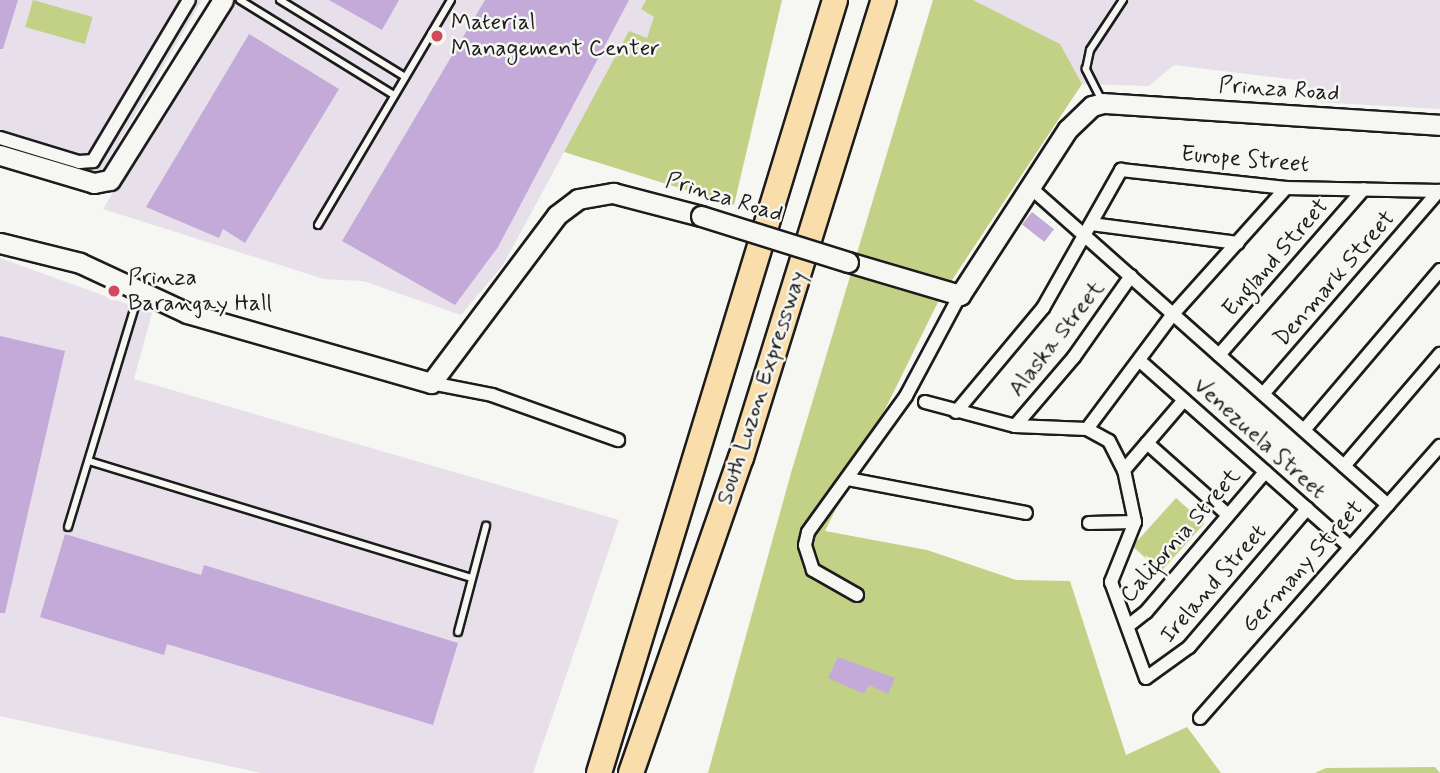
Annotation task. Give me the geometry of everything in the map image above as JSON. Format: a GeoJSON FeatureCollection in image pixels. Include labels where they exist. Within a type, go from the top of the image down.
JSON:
{"type":"FeatureCollection","features":[{"type":"Feature","properties":{"kind":"highway","name":"South Luzon Expressway"},"geometry":{"type":"LineString","coordinates":[[599,773],[638,653],[835,0]]}},
{"type":"Feature","properties":{"kind":"highway","name":"South Luzon Expressway"},"geometry":{"type":"LineString","coordinates":[[631,773],[667,662],[741,458],[884,0]]}},
{"type":"Feature","properties":{"kind":"main road"},"geometry":{"type":"LineString","coordinates":[[0,155],[94,183],[110,180],[223,0]]}},
{"type":"Feature","properties":{"kind":"main road"},"geometry":{"type":"LineString","coordinates":[[960,295],[1032,189],[1068,130],[1092,106],[1103,103]]}},
{"type":"Feature","properties":{"kind":"main road","name":"Prinza Road"},"geometry":{"type":"LineString","coordinates":[[1103,103],[1440,125]]}},
{"type":"Feature","properties":{"kind":"main road","name":"Prinza Road"},"geometry":{"type":"LineString","coordinates":[[431,383],[543,233],[578,199],[613,193],[701,216],[960,295]]}},
{"type":"Feature","properties":{"kind":"main road"},"geometry":{"type":"LineString","coordinates":[[0,243],[80,263],[141,289],[187,313],[431,383]]}},
{"type":"Feature","properties":{"kind":"street"},"geometry":{"type":"LineString","coordinates":[[0,138],[79,162],[93,161],[189,0]]}},
{"type":"Feature","properties":{"kind":"street","name":"Europe Street"},"geometry":{"type":"LineString","coordinates":[[1088,230],[1121,170],[1286,188],[1440,191]]}},
{"type":"Feature","properties":{"kind":"street"},"geometry":{"type":"LineString","coordinates":[[1087,429],[1173,314],[1286,188]]}},
{"type":"Feature","properties":{"kind":"street"},"geometry":{"type":"LineString","coordinates":[[1032,189],[1088,230],[1131,276],[1388,505]]}},
{"type":"Feature","properties":{"kind":"street","name":"England Street"},"geometry":{"type":"LineString","coordinates":[[1219,355],[1364,189]]}},
{"type":"Feature","properties":{"kind":"street","name":"Denmark Street"},"geometry":{"type":"LineString","coordinates":[[1263,394],[1440,191]]}},
{"type":"Feature","properties":{"kind":"street"},"geometry":{"type":"LineString","coordinates":[[1088,230],[1238,243]]}},
{"type":"Feature","properties":{"kind":"street"},"geometry":{"type":"LineString","coordinates":[[956,412],[1043,308],[1088,230]]}},
{"type":"Feature","properties":{"kind":"street"},"geometry":{"type":"LineString","coordinates":[[1304,430],[1440,270]]}},
{"type":"Feature","properties":{"kind":"street","name":"Alaska Street"},"geometry":{"type":"LineString","coordinates":[[1015,426],[1074,357],[1131,276]]}},
{"type":"Feature","properties":{"kind":"street"},"geometry":{"type":"LineString","coordinates":[[857,595],[813,570],[805,545],[815,516],[848,479],[906,396],[960,295]]}},
{"type":"Feature","properties":{"kind":"street"},"geometry":{"type":"LineString","coordinates":[[1344,466],[1440,354]]}},
{"type":"Feature","properties":{"kind":"street","name":"Venezuela Street"},"geometry":{"type":"LineString","coordinates":[[1140,361],[1350,547]]}},
{"type":"Feature","properties":{"kind":"street"},"geometry":{"type":"LineString","coordinates":[[431,383],[492,395],[618,440]]}},
{"type":"Feature","properties":{"kind":"street"},"geometry":{"type":"LineString","coordinates":[[1124,470],[1184,400]]}},
{"type":"Feature","properties":{"kind":"street"},"geometry":{"type":"LineString","coordinates":[[925,402],[1015,426],[1087,429],[1109,441],[1124,470],[1135,522],[1111,582],[1128,626]]}},
{"type":"Feature","properties":{"kind":"street"},"geometry":{"type":"LineString","coordinates":[[1146,443],[1228,514]]}},
{"type":"Feature","properties":{"kind":"street","name":"Germany Street"},"geometry":{"type":"LineString","coordinates":[[1199,718],[1440,446]]}},
{"type":"Feature","properties":{"kind":"street","name":"California Street"},"geometry":{"type":"LineString","coordinates":[[1128,626],[1146,612],[1265,472]]}},
{"type":"Feature","properties":{"kind":"street"},"geometry":{"type":"LineString","coordinates":[[848,479],[1026,513]]}},
{"type":"Feature","properties":{"kind":"street","name":"Ireland Street"},"geometry":{"type":"LineString","coordinates":[[1128,626],[1146,678],[1189,647],[1307,509]]}},
{"type":"Feature","properties":{"kind":"street"},"geometry":{"type":"LineString","coordinates":[[1089,523],[1135,522]]}},
{"type":"Feature","properties":{"kind":"lane"},"geometry":{"type":"LineString","coordinates":[[240,0],[394,95]]}},
{"type":"Feature","properties":{"kind":"lane"},"geometry":{"type":"LineString","coordinates":[[280,0],[405,77]]}},
{"type":"Feature","properties":{"kind":"lane"},"geometry":{"type":"LineString","coordinates":[[318,225],[451,0]]}},
{"type":"Feature","properties":{"kind":"lane"},"geometry":{"type":"LineString","coordinates":[[1103,103],[1086,69],[1090,50],[1123,0]]}},
{"type":"Feature","properties":{"kind":"lane"},"geometry":{"type":"LineString","coordinates":[[68,527],[141,289]]}},
{"type":"Feature","properties":{"kind":"lane"},"geometry":{"type":"LineString","coordinates":[[89,461],[471,578]]}},
{"type":"Feature","properties":{"kind":"lane"},"geometry":{"type":"LineString","coordinates":[[458,632],[486,526]]}},
{"type":"Feature","properties":{"kind":"shaded area"},"geometry":{"type":"Polygon","coordinates":[[[0,0],[202,0],[100,175],[0,145],[0,0]]]}},
{"type":"Feature","properties":{"kind":"shaded area"},"geometry":{"type":"Polygon","coordinates":[[[226,0],[646,0],[641,9],[655,17],[647,38],[629,32],[503,265],[461,315],[363,281],[324,279],[103,209],[226,0]]]}},
{"type":"Feature","properties":{"kind":"shaded area"},"geometry":{"type":"Polygon","coordinates":[[[973,0],[1440,0],[1440,109],[1316,102],[1305,81],[1174,65],[1149,86],[1082,84],[1059,44],[973,0]]]}},
{"type":"Feature","properties":{"kind":"shaded area"},"geometry":{"type":"Polygon","coordinates":[[[0,258],[152,313],[134,379],[619,520],[533,773],[261,773],[0,716],[0,258]]]}},
{"type":"Feature","properties":{"kind":"green space"},"geometry":{"type":"Polygon","coordinates":[[[33,0],[93,17],[85,44],[25,27],[33,0]]]}},
{"type":"Feature","properties":{"kind":"green space"},"geometry":{"type":"Polygon","coordinates":[[[646,0],[782,0],[734,205],[564,152],[629,31],[647,38],[654,17],[641,9],[646,0]]]}},
{"type":"Feature","properties":{"kind":"green space"},"geometry":{"type":"Polygon","coordinates":[[[933,0],[973,0],[1060,44],[1082,84],[940,298],[825,531],[927,550],[1016,580],[1070,581],[1126,755],[1187,727],[1221,773],[708,773],[791,473],[933,0]]]}},
{"type":"Feature","properties":{"kind":"green space"},"geometry":{"type":"Polygon","coordinates":[[[1176,498],[1204,523],[1161,572],[1133,546],[1176,498]]]}},
{"type":"Feature","properties":{"kind":"green space"},"geometry":{"type":"Polygon","coordinates":[[[1435,767],[1440,773],[1315,773],[1326,768],[1435,767]]]}},
{"type":"Feature","properties":{"kind":"building"},"geometry":{"type":"Polygon","coordinates":[[[0,0],[18,0],[3,49],[0,49],[0,0]]]}},
{"type":"Feature","properties":{"kind":"building"},"geometry":{"type":"Polygon","coordinates":[[[329,0],[399,0],[382,30],[329,0]]]}},
{"type":"Feature","properties":{"kind":"building"},"geometry":{"type":"Polygon","coordinates":[[[485,0],[629,0],[498,247],[455,305],[342,241],[485,0]]]}},
{"type":"Feature","properties":{"kind":"building"},"geometry":{"type":"Polygon","coordinates":[[[249,34],[339,89],[245,243],[223,229],[219,238],[146,207],[249,34]]]}},
{"type":"Feature","properties":{"kind":"building"},"geometry":{"type":"Polygon","coordinates":[[[1032,212],[1054,229],[1044,242],[1022,225],[1032,212]]]}},
{"type":"Feature","properties":{"kind":"building"},"geometry":{"type":"Polygon","coordinates":[[[0,336],[65,351],[5,613],[0,613],[0,336]]]}},
{"type":"Feature","properties":{"kind":"building"},"geometry":{"type":"Polygon","coordinates":[[[65,534],[201,575],[204,565],[458,643],[433,725],[167,644],[164,655],[40,617],[65,534]]]}},
{"type":"Feature","properties":{"kind":"building"},"geometry":{"type":"Polygon","coordinates":[[[838,657],[895,678],[888,694],[869,685],[864,694],[828,678],[838,657]]]}},
{"type":"Feature","properties":{"kind":"place","name":"Material Management Center"},"geometry":{"type":"Point","coordinates":[437,36]}},
{"type":"Feature","properties":{"kind":"place","name":"Prinza Barangay Hall"},"geometry":{"type":"Point","coordinates":[114,291]}}]}
